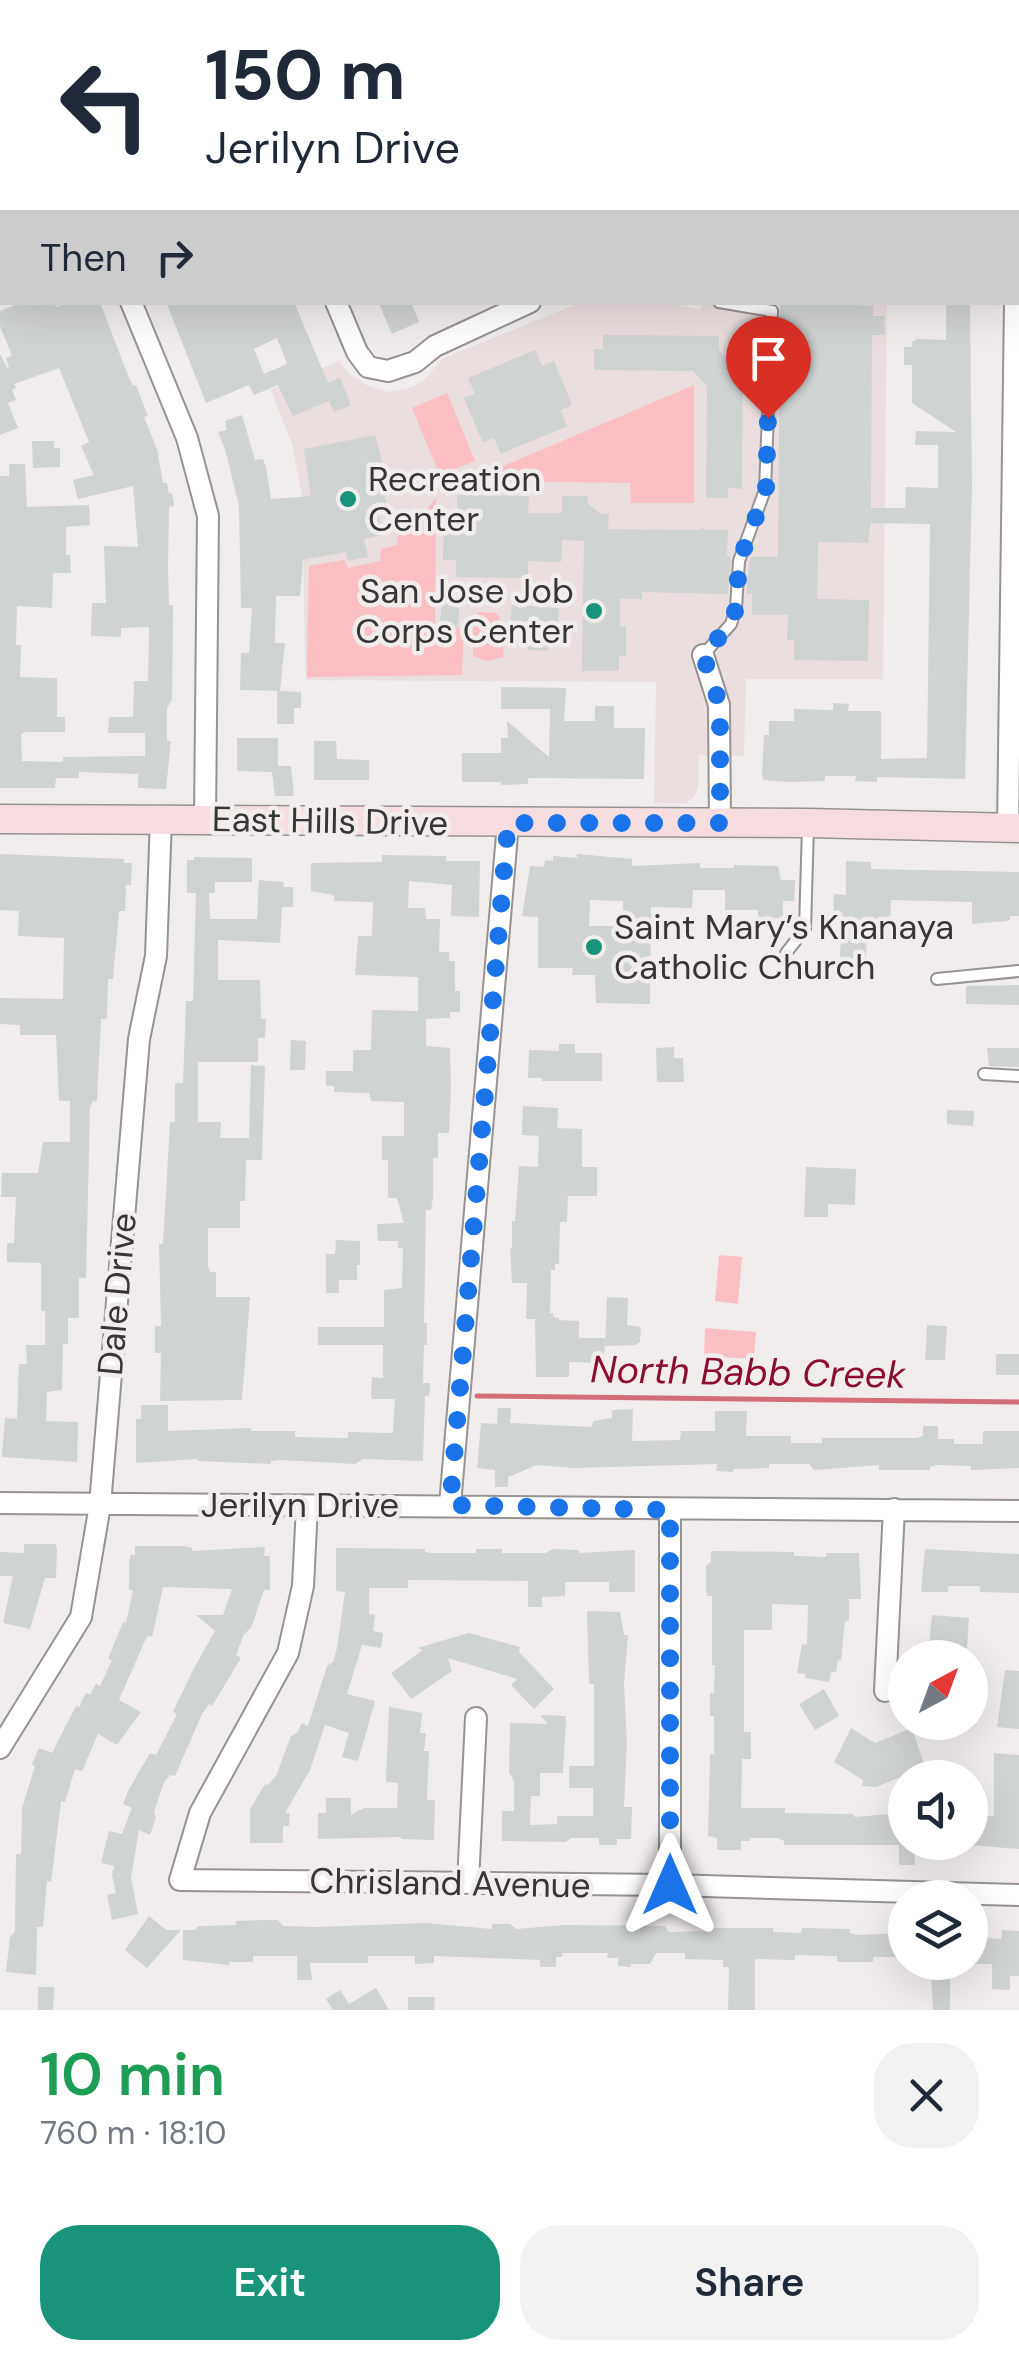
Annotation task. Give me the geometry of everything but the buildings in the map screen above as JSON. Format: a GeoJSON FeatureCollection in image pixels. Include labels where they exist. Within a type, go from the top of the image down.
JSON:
{"type":"FeatureCollection","features":[{"type":"Feature","properties":{"kind":"street"},"geometry":{"type":"LineString","coordinates":[[132,305],[187,438],[208,516],[205,819]]}},
{"type":"Feature","properties":{"kind":"street"},"geometry":{"type":"LineString","coordinates":[[337,305],[357,352],[368,367],[388,371],[414,362],[434,346],[523,305]]}},
{"type":"Feature","properties":{"kind":"street"},"geometry":{"type":"LineString","coordinates":[[1013,828],[1014,305]]}},
{"type":"Feature","properties":{"kind":"street"},"geometry":{"type":"LineString","coordinates":[[703,655],[720,705],[720,823]]}},
{"type":"Feature","properties":{"kind":"street","name":"East Hills Drive"},"geometry":{"type":"LineString","coordinates":[[0,818],[1013,828]]}},
{"type":"Feature","properties":{"kind":"street","name":"Dale Drive"},"geometry":{"type":"LineString","coordinates":[[0,1748],[81,1617],[100,1505],[139,1038],[156,956],[161,818]]}},
{"type":"Feature","properties":{"kind":"street"},"geometry":{"type":"LineString","coordinates":[[450,1505],[508,823]]}},
{"type":"Feature","properties":{"kind":"street","name":"Jerilyn Drive"},"geometry":{"type":"LineString","coordinates":[[0,1503],[1019,1511]]}},
{"type":"Feature","properties":{"kind":"street","name":"Chrisland Avenue"},"geometry":{"type":"LineString","coordinates":[[307,1506],[303,1586],[288,1653],[200,1813],[180,1880],[670,1885],[1019,1895]]}},
{"type":"Feature","properties":{"kind":"street"},"geometry":{"type":"LineString","coordinates":[[670,1510],[670,1885]]}},
{"type":"Feature","properties":{"kind":"street"},"geometry":{"type":"LineString","coordinates":[[884,1691],[894,1510]]}},
{"type":"Feature","properties":{"kind":"street"},"geometry":{"type":"LineString","coordinates":[[468,1882],[476,1718]]}},
{"type":"Feature","properties":{"kind":"lane"},"geometry":{"type":"LineString","coordinates":[[703,655],[731,624],[739,562],[766,490],[772,311],[737,305]]}},
{"type":"Feature","properties":{"kind":"lane"},"geometry":{"type":"LineString","coordinates":[[786,953],[805,929],[808,823]]}},
{"type":"Feature","properties":{"kind":"lane"},"geometry":{"type":"LineString","coordinates":[[937,979],[1019,971]]}},
{"type":"Feature","properties":{"kind":"lane"},"geometry":{"type":"LineString","coordinates":[[984,1074],[1019,1076]]}},
{"type":"Feature","properties":{"kind":"shaded area","name":"San Jose Job Corps Center"},"geometry":{"type":"Polygon","coordinates":[[[574,305],[679,305],[700,310],[701,305],[887,305],[883,679],[746,679],[744,756],[699,755],[698,787],[686,803],[654,803],[656,682],[306,680],[302,497],[292,444],[271,390],[339,361],[349,374],[368,386],[388,392],[413,387],[442,359],[574,305]]]}},
{"type":"Feature","properties":{"kind":"shaded area"},"geometry":{"type":"Polygon","coordinates":[[[694,385],[694,503],[631,503],[630,483],[501,481],[503,466],[694,385]]]}},
{"type":"Feature","properties":{"kind":"shaded area"},"geometry":{"type":"Polygon","coordinates":[[[447,393],[475,461],[440,475],[412,408],[447,393]]]}},
{"type":"Feature","properties":{"kind":"shaded area"},"geometry":{"type":"Polygon","coordinates":[[[436,498],[435,625],[464,628],[462,675],[307,677],[309,566],[344,560],[348,568],[380,561],[381,549],[397,545],[399,528],[416,523],[436,498]]]}},
{"type":"Feature","properties":{"kind":"shaded area"},"geometry":{"type":"Polygon","coordinates":[[[478,612],[499,616],[504,657],[487,661],[473,656],[473,623],[478,612]]]}},
{"type":"Feature","properties":{"kind":"shaded area"},"geometry":{"type":"Polygon","coordinates":[[[719,1255],[742,1257],[738,1304],[715,1301],[719,1255]]]}},
{"type":"Feature","properties":{"kind":"shaded area"},"geometry":{"type":"Polygon","coordinates":[[[705,1328],[756,1332],[754,1359],[704,1356],[705,1328]]]}},
{"type":"Feature","properties":{"kind":"waterway","name":"North Babb Creek"},"geometry":{"type":"LineString","coordinates":[[477,1396],[1019,1402]]}},
{"type":"Feature","properties":{"kind":"place","name":"Recreation Center"},"geometry":{"type":"Point","coordinates":[348,499]}},
{"type":"Feature","properties":{"kind":"place","name":"San Jose Job Corps Center"},"geometry":{"type":"Point","coordinates":[594,611]}},
{"type":"Feature","properties":{"kind":"place","name":"Saint Mary’s Knanaya Catholic Church"},"geometry":{"type":"Point","coordinates":[594,947]}},
{"type":"Feature","properties":{"kind":"route"},"geometry":{"type":"LineString","coordinates":[[670,1885],[670,1510],[450,1505],[508,823],[720,823],[720,705],[703,655],[731,624],[736,608],[739,562],[766,490],[768,418]]}}]}
